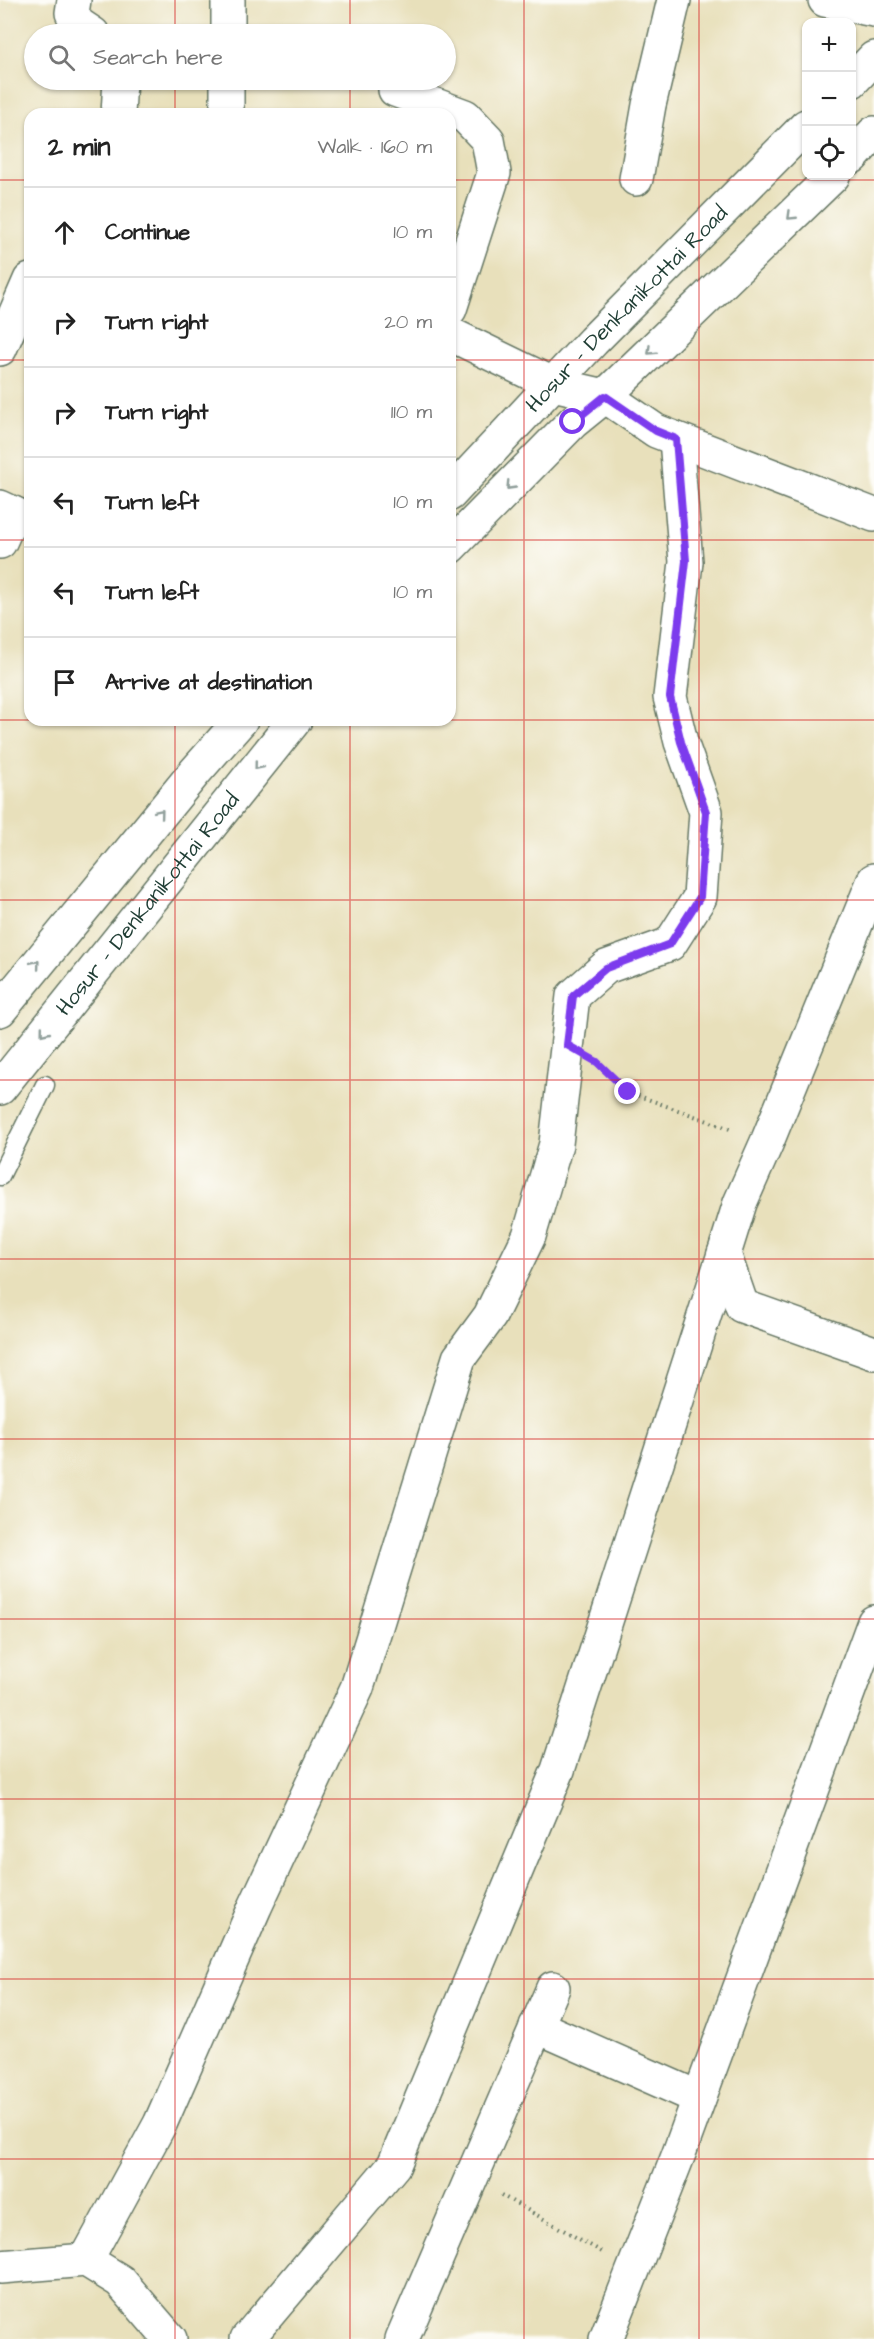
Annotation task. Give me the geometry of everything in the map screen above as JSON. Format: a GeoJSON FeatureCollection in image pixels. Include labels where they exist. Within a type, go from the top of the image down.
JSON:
{"type":"FeatureCollection","features":[{"type":"Feature","properties":{"kind":"street"},"geometry":{"type":"LineString","coordinates":[[74,0],[72,13],[78,24]]}},
{"type":"Feature","properties":{"kind":"street"},"geometry":{"type":"LineString","coordinates":[[228,0],[228,24]]}},
{"type":"Feature","properties":{"kind":"street"},"geometry":{"type":"LineString","coordinates":[[636,179],[649,105],[674,0]]}},
{"type":"Feature","properties":{"kind":"street"},"geometry":{"type":"LineString","coordinates":[[825,0],[874,10]]}},
{"type":"Feature","properties":{"kind":"street"},"geometry":{"type":"LineString","coordinates":[[856,77],[874,58]]}},
{"type":"Feature","properties":{"kind":"street"},"geometry":{"type":"LineString","coordinates":[[118,108],[119,90]]}},
{"type":"Feature","properties":{"kind":"street"},"geometry":{"type":"LineString","coordinates":[[227,90],[227,108]]}},
{"type":"Feature","properties":{"kind":"street"},"geometry":{"type":"LineString","coordinates":[[395,90],[443,108]]}},
{"type":"Feature","properties":{"kind":"street"},"geometry":{"type":"LineString","coordinates":[[456,113],[465,116],[488,140],[494,173],[456,290]]}},
{"type":"Feature","properties":{"kind":"street","name":"Hosur - Denkanikottai Road"},"geometry":{"type":"LineString","coordinates":[[456,488],[553,384],[802,131]]}},
{"type":"Feature","properties":{"kind":"street"},"geometry":{"type":"LineString","coordinates":[[856,153],[874,133]]}},
{"type":"Feature","properties":{"kind":"street","name":"Hosur - Denkanikottai Road"},"geometry":{"type":"LineString","coordinates":[[456,541],[573,422],[605,396],[830,180]]}},
{"type":"Feature","properties":{"kind":"street"},"geometry":{"type":"LineString","coordinates":[[0,349],[24,294]]}},
{"type":"Feature","properties":{"kind":"street"},"geometry":{"type":"LineString","coordinates":[[456,337],[553,384],[605,396],[656,431],[874,515]]}},
{"type":"Feature","properties":{"kind":"street"},"geometry":{"type":"LineString","coordinates":[[86,2260],[160,2124],[255,1907],[357,1688],[459,1358],[490,1316],[529,1236],[556,1143],[573,996],[606,968],[670,944],[700,897],[706,812],[681,742],[670,697],[686,561],[676,439]]}},
{"type":"Feature","properties":{"kind":"street","name":"Hosur - Denkanikottai Road"},"geometry":{"type":"LineString","coordinates":[[0,1010],[195,772],[236,726]]}},
{"type":"Feature","properties":{"kind":"street","name":"Hosur - Denkanikottai Road"},"geometry":{"type":"LineString","coordinates":[[0,1088],[290,726]]}},
{"type":"Feature","properties":{"kind":"street"},"geometry":{"type":"LineString","coordinates":[[248,2339],[394,2165],[558,1770],[740,1203],[874,880]]}},
{"type":"Feature","properties":{"kind":"street"},"geometry":{"type":"LineString","coordinates":[[723,1254],[742,1306],[874,1353]]}},
{"type":"Feature","properties":{"kind":"street"},"geometry":{"type":"LineString","coordinates":[[606,2339],[699,2098],[874,1622]]}},
{"type":"Feature","properties":{"kind":"street"},"geometry":{"type":"LineString","coordinates":[[402,2339],[553,1988]]}},
{"type":"Feature","properties":{"kind":"street"},"geometry":{"type":"LineString","coordinates":[[536,2026],[699,2098]]}},
{"type":"Feature","properties":{"kind":"street"},"geometry":{"type":"LineString","coordinates":[[0,2267],[86,2260],[120,2281],[170,2339]]}},
{"type":"Feature","properties":{"kind":"lane"},"geometry":{"type":"LineString","coordinates":[[0,1176],[45,1085]]}},
{"type":"Feature","properties":{"kind":"path"},"geometry":{"type":"LineString","coordinates":[[567,1045],[597,1062],[628,1092],[767,1142]]}},
{"type":"Feature","properties":{"kind":"path"},"geometry":{"type":"LineString","coordinates":[[471,2178],[634,2270]]}},
{"type":"Feature","properties":{"kind":"route"},"geometry":{"type":"LineString","coordinates":[[573,422],[605,396],[656,431],[676,439],[686,561],[670,697],[681,742],[706,812],[700,897],[670,944],[606,968],[573,996],[567,1045],[597,1062],[628,1092]]}}]}
